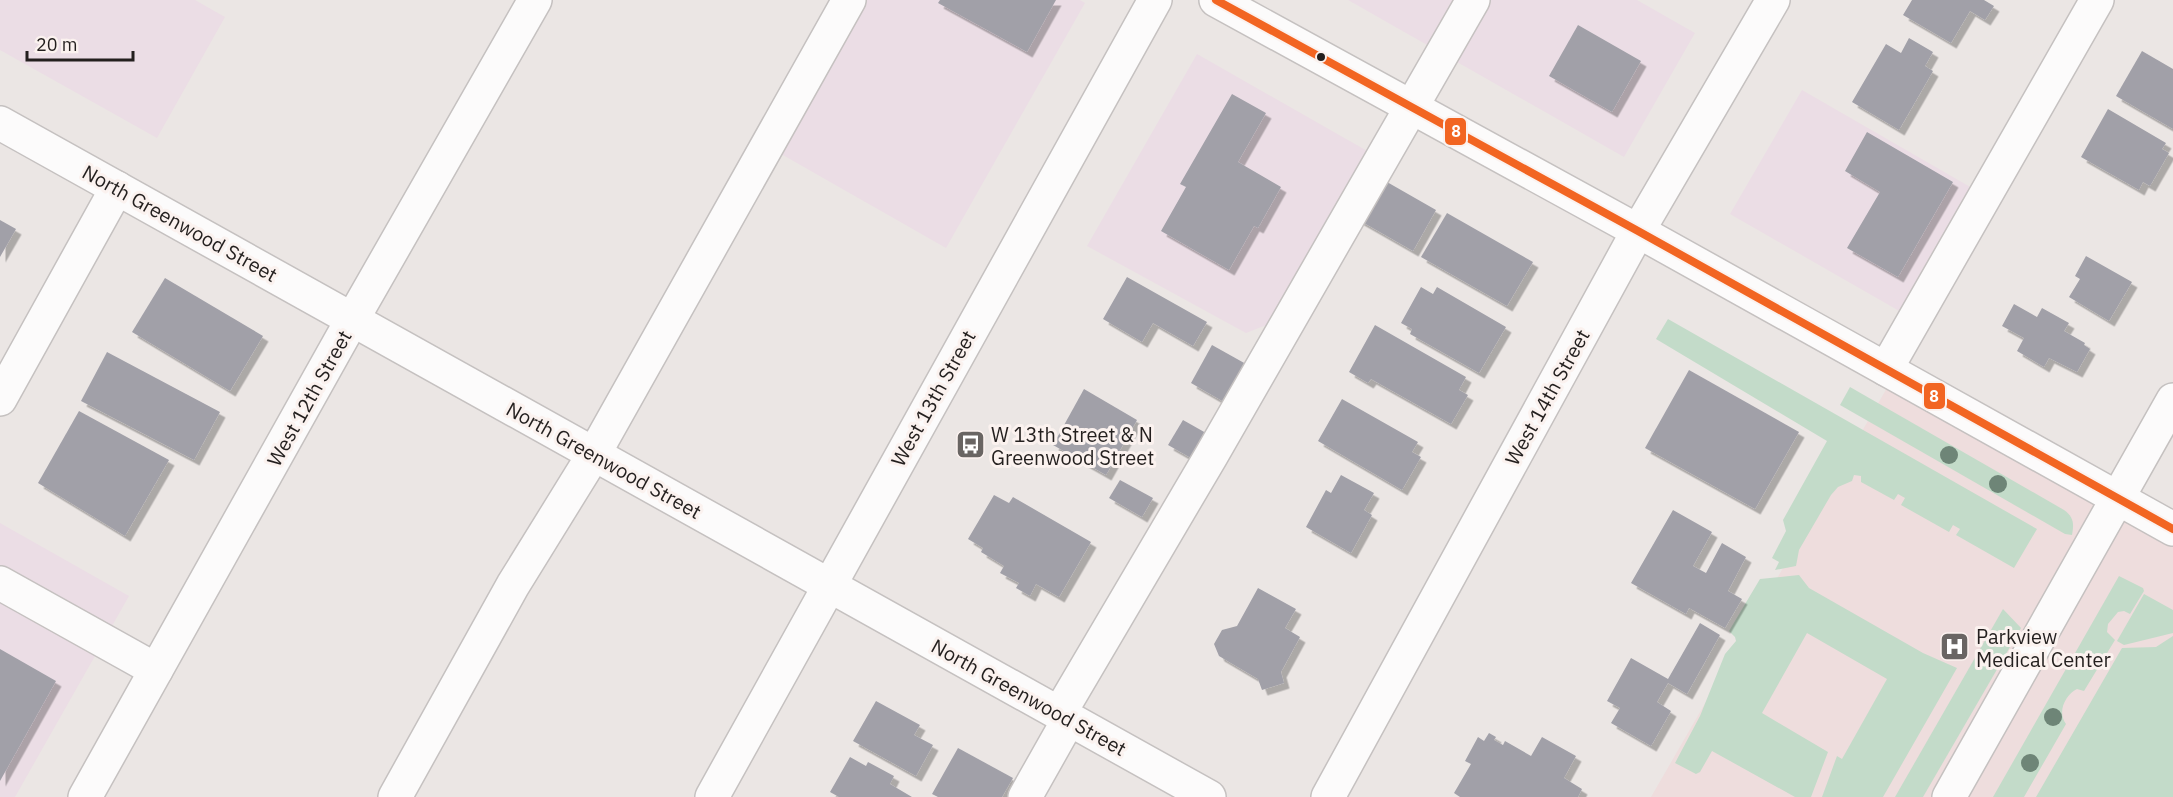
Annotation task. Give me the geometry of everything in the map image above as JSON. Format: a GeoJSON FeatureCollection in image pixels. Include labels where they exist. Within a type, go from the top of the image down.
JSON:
{"type":"FeatureCollection","features":[{"type":"Feature","properties":{"kind":"main road","name":"West 12th Street"},"geometry":{"type":"LineString","coordinates":[[85,797],[352,320],[535,0]]}},
{"type":"Feature","properties":{"kind":"main road"},"geometry":{"type":"LineString","coordinates":[[395,797],[513,585],[594,454],[849,0]]}},
{"type":"Feature","properties":{"kind":"main road","name":"West 13th Street"},"geometry":{"type":"LineString","coordinates":[[712,797],[1155,0]]}},
{"type":"Feature","properties":{"kind":"main road"},"geometry":{"type":"LineString","coordinates":[[1216,0],[1638,231],[2173,529]]}},
{"type":"Feature","properties":{"kind":"main road"},"geometry":{"type":"LineString","coordinates":[[1025,797],[1064,716],[1473,0]]}},
{"type":"Feature","properties":{"kind":"main road","name":"West 14th Street"},"geometry":{"type":"LineString","coordinates":[[1328,797],[1638,231],[1773,0]]}},
{"type":"Feature","properties":{"kind":"main road"},"geometry":{"type":"LineString","coordinates":[[1886,369],[2097,0]]}},
{"type":"Feature","properties":{"kind":"main road","name":"North Greenwood Street"},"geometry":{"type":"LineString","coordinates":[[0,123],[1209,797]]}},
{"type":"Feature","properties":{"kind":"main road"},"geometry":{"type":"LineString","coordinates":[[0,399],[117,188]]}},
{"type":"Feature","properties":{"kind":"main road"},"geometry":{"type":"LineString","coordinates":[[1949,797],[2173,400]]}},
{"type":"Feature","properties":{"kind":"main road"},"geometry":{"type":"LineString","coordinates":[[0,583],[156,670]]}},
{"type":"Feature","properties":{"kind":"shaded area"},"geometry":{"type":"Polygon","coordinates":[[[0,0],[195,0],[225,17],[157,138],[0,50],[0,0]]]}},
{"type":"Feature","properties":{"kind":"shaded area"},"geometry":{"type":"Polygon","coordinates":[[[859,0],[1080,0],[1085,3],[946,248],[774,150],[859,0]]]}},
{"type":"Feature","properties":{"kind":"shaded area"},"geometry":{"type":"Polygon","coordinates":[[[1348,0],[1637,0],[1695,33],[1624,157],[1348,0]]]}},
{"type":"Feature","properties":{"kind":"shaded area"},"geometry":{"type":"Polygon","coordinates":[[[1197,54],[1369,152],[1269,324],[1246,333],[1087,246],[1197,54]]]}},
{"type":"Feature","properties":{"kind":"shaded area"},"geometry":{"type":"Polygon","coordinates":[[[1802,90],[1972,188],[1901,312],[1730,214],[1802,90]]]}},
{"type":"Feature","properties":{"kind":"shaded area","name":"Parkview Medical Center"},"geometry":{"type":"Polygon","coordinates":[[[1895,374],[2173,529],[2173,797],[1651,797],[1895,374]]]}},
{"type":"Feature","properties":{"kind":"shaded area"},"geometry":{"type":"Polygon","coordinates":[[[0,523],[129,596],[15,797],[0,797],[0,523]]]}},
{"type":"Feature","properties":{"kind":"green space"},"geometry":{"type":"Polygon","coordinates":[[[1668,319],[2037,529],[2014,568],[1956,535],[1960,529],[1953,525],[1949,532],[1901,505],[1905,498],[1898,494],[1894,500],[1861,482],[1861,476],[1854,475],[1852,481],[1838,487],[1831,495],[1799,550],[1796,566],[1775,570],[1779,562],[1772,558],[1786,531],[1783,520],[1827,441],[1656,339],[1668,319]]]}},
{"type":"Feature","properties":{"kind":"green space"},"geometry":{"type":"Polygon","coordinates":[[[1850,387],[2064,510],[2070,515],[2072,521],[2072,535],[2065,534],[1840,405],[1850,387]]]}},
{"type":"Feature","properties":{"kind":"green space"},"geometry":{"type":"Polygon","coordinates":[[[1799,575],[1809,588],[1923,653],[1957,668],[1883,797],[1822,797],[1837,756],[1842,759],[1887,679],[1807,633],[1762,713],[1828,752],[1811,797],[1795,797],[1712,751],[1700,772],[1696,774],[1675,763],[1700,716],[1725,654],[1736,641],[1729,631],[1760,579],[1799,575]]]}},
{"type":"Feature","properties":{"kind":"green space"},"geometry":{"type":"Polygon","coordinates":[[[2119,576],[2143,588],[2144,591],[2130,614],[2124,611],[2118,612],[2108,624],[2107,632],[2115,640],[2084,691],[2077,689],[2066,700],[2062,714],[2066,724],[2024,797],[1993,797],[2119,576]]]}},
{"type":"Feature","properties":{"kind":"green space"},"geometry":{"type":"Polygon","coordinates":[[[2144,594],[2173,610],[2173,633],[2124,645],[2117,641],[2144,594]]]}},
{"type":"Feature","properties":{"kind":"green space"},"geometry":{"type":"Polygon","coordinates":[[[2003,609],[2021,628],[1923,797],[1895,797],[2003,609]]]}},
{"type":"Feature","properties":{"kind":"green space"},"geometry":{"type":"Polygon","coordinates":[[[2173,636],[2173,797],[2036,797],[2122,648],[2156,647],[2173,636]]]}},
{"type":"Feature","properties":{"kind":"building"},"geometry":{"type":"Polygon","coordinates":[[[940,0],[1056,0],[1027,52],[938,3],[940,0]]]}},
{"type":"Feature","properties":{"kind":"building"},"geometry":{"type":"Polygon","coordinates":[[[1912,0],[1984,0],[1994,6],[1985,20],[1970,11],[1951,43],[1903,15],[1912,0]]]}},
{"type":"Feature","properties":{"kind":"building"},"geometry":{"type":"Polygon","coordinates":[[[1578,25],[1641,61],[1612,112],[1549,76],[1578,25]]]}},
{"type":"Feature","properties":{"kind":"building"},"geometry":{"type":"Polygon","coordinates":[[[1909,38],[1933,52],[1925,66],[1933,71],[1899,130],[1852,102],[1886,44],[1901,53],[1909,38]]]}},
{"type":"Feature","properties":{"kind":"building"},"geometry":{"type":"Polygon","coordinates":[[[2142,51],[2173,69],[2173,129],[2116,96],[2142,51]]]}},
{"type":"Feature","properties":{"kind":"building"},"geometry":{"type":"Polygon","coordinates":[[[1232,94],[1266,113],[1238,162],[1281,187],[1258,228],[1254,226],[1229,270],[1161,231],[1186,187],[1180,184],[1232,94]]]}},
{"type":"Feature","properties":{"kind":"building"},"geometry":{"type":"Polygon","coordinates":[[[2108,109],[2166,143],[2162,149],[2169,153],[2150,186],[2143,182],[2139,190],[2081,157],[2108,109]]]}},
{"type":"Feature","properties":{"kind":"building"},"geometry":{"type":"Polygon","coordinates":[[[1867,132],[1953,182],[1898,277],[1847,248],[1880,192],[1845,171],[1867,132]]]}},
{"type":"Feature","properties":{"kind":"building"},"geometry":{"type":"Polygon","coordinates":[[[1380,178],[1436,210],[1413,251],[1357,219],[1380,178]]]}},
{"type":"Feature","properties":{"kind":"building"},"geometry":{"type":"Polygon","coordinates":[[[1447,213],[1533,262],[1507,306],[1421,257],[1447,213]]]}},
{"type":"Feature","properties":{"kind":"building"},"geometry":{"type":"Polygon","coordinates":[[[0,220],[16,229],[0,257],[0,220]]]}},
{"type":"Feature","properties":{"kind":"building"},"geometry":{"type":"Polygon","coordinates":[[[2086,256],[2132,282],[2109,321],[2069,297],[2080,279],[2075,276],[2086,256]]]}},
{"type":"Feature","properties":{"kind":"building"},"geometry":{"type":"Polygon","coordinates":[[[1127,277],[1207,322],[1193,346],[1153,323],[1142,342],[1103,319],[1127,277]]]}},
{"type":"Feature","properties":{"kind":"building"},"geometry":{"type":"Polygon","coordinates":[[[165,278],[263,336],[230,391],[132,332],[165,278]]]}},
{"type":"Feature","properties":{"kind":"building"},"geometry":{"type":"Polygon","coordinates":[[[1421,287],[1433,294],[1437,287],[1506,327],[1479,373],[1410,334],[1412,329],[1401,323],[1421,287]]]}},
{"type":"Feature","properties":{"kind":"building"},"geometry":{"type":"Polygon","coordinates":[[[2014,304],[2037,317],[2042,308],[2069,323],[2064,331],[2085,343],[2084,345],[2090,349],[2077,372],[2049,358],[2044,367],[2017,351],[2024,338],[2002,326],[2014,304]]]}},
{"type":"Feature","properties":{"kind":"building"},"geometry":{"type":"Polygon","coordinates":[[[1375,325],[1466,377],[1459,390],[1468,395],[1451,424],[1371,379],[1368,383],[1349,372],[1375,325]]]}},
{"type":"Feature","properties":{"kind":"building"},"geometry":{"type":"Polygon","coordinates":[[[1212,345],[1246,364],[1224,402],[1191,383],[1212,345]]]}},
{"type":"Feature","properties":{"kind":"building"},"geometry":{"type":"Polygon","coordinates":[[[107,352],[220,412],[194,460],[81,401],[107,352]]]}},
{"type":"Feature","properties":{"kind":"building"},"geometry":{"type":"Polygon","coordinates":[[[1689,370],[1799,432],[1755,509],[1645,448],[1689,370]]]}},
{"type":"Feature","properties":{"kind":"building"},"geometry":{"type":"Polygon","coordinates":[[[1084,389],[1137,420],[1106,475],[1053,445],[1084,389]]]}},
{"type":"Feature","properties":{"kind":"building"},"geometry":{"type":"Polygon","coordinates":[[[1342,399],[1418,442],[1412,452],[1421,457],[1402,490],[1318,441],[1342,399]]]}},
{"type":"Feature","properties":{"kind":"building"},"geometry":{"type":"Polygon","coordinates":[[[79,411],[169,460],[125,536],[38,483],[79,411]]]}},
{"type":"Feature","properties":{"kind":"building"},"geometry":{"type":"Polygon","coordinates":[[[1183,420],[1206,433],[1191,458],[1168,445],[1183,420]]]}},
{"type":"Feature","properties":{"kind":"building"},"geometry":{"type":"Polygon","coordinates":[[[1341,475],[1374,493],[1364,510],[1372,515],[1351,553],[1306,527],[1326,490],[1331,493],[1341,475]]]}},
{"type":"Feature","properties":{"kind":"building"},"geometry":{"type":"Polygon","coordinates":[[[1120,480],[1153,498],[1142,517],[1109,498],[1120,480]]]}},
{"type":"Feature","properties":{"kind":"building"},"geometry":{"type":"Polygon","coordinates":[[[994,495],[1009,503],[1013,497],[1091,542],[1059,597],[1036,584],[1030,596],[1016,588],[1019,583],[1000,573],[1004,566],[981,552],[983,548],[968,539],[994,495]]]}},
{"type":"Feature","properties":{"kind":"building"},"geometry":{"type":"Polygon","coordinates":[[[1673,510],[1712,532],[1693,566],[1706,573],[1722,543],[1746,557],[1728,591],[1742,599],[1725,628],[1689,608],[1686,614],[1631,583],[1673,510]]]}},
{"type":"Feature","properties":{"kind":"building"},"geometry":{"type":"Polygon","coordinates":[[[1258,588],[1296,609],[1285,628],[1300,637],[1281,672],[1284,683],[1262,690],[1258,679],[1219,656],[1214,644],[1222,630],[1237,626],[1258,588]]]}},
{"type":"Feature","properties":{"kind":"building"},"geometry":{"type":"Polygon","coordinates":[[[1700,623],[1720,635],[1687,694],[1668,683],[1657,702],[1671,711],[1651,746],[1611,723],[1620,708],[1607,701],[1631,658],[1668,679],[1700,623]]]}},
{"type":"Feature","properties":{"kind":"building"},"geometry":{"type":"Polygon","coordinates":[[[0,649],[56,681],[0,781],[0,649]]]}},
{"type":"Feature","properties":{"kind":"building"},"geometry":{"type":"Polygon","coordinates":[[[876,701],[920,725],[914,735],[933,745],[916,776],[853,741],[876,701]]]}},
{"type":"Feature","properties":{"kind":"building"},"geometry":{"type":"Polygon","coordinates":[[[1489,733],[1496,737],[1494,740],[1503,745],[1505,741],[1531,756],[1542,737],[1576,756],[1564,778],[1582,789],[1578,797],[1460,797],[1454,793],[1471,764],[1465,761],[1478,737],[1484,741],[1489,733]]]}},
{"type":"Feature","properties":{"kind":"building"},"geometry":{"type":"Polygon","coordinates":[[[958,748],[1013,778],[1002,797],[938,797],[932,794],[958,748]]]}},
{"type":"Feature","properties":{"kind":"building"},"geometry":{"type":"Polygon","coordinates":[[[850,757],[866,766],[868,762],[894,776],[890,784],[912,797],[839,797],[830,792],[850,757]]]}},
{"type":"Feature","properties":{"kind":"transit line","name":"8"},"geometry":{"type":"LineString","coordinates":[[1216,0],[1638,231],[2173,529]]}},
{"type":"Feature","properties":{"kind":"place","name":"W 13th Street & N Greenwood Street"},"geometry":{"type":"Point","coordinates":[970,445]}},
{"type":"Feature","properties":{"kind":"place","name":"Parkview Medical Center"},"geometry":{"type":"Point","coordinates":[1955,647]}}]}
